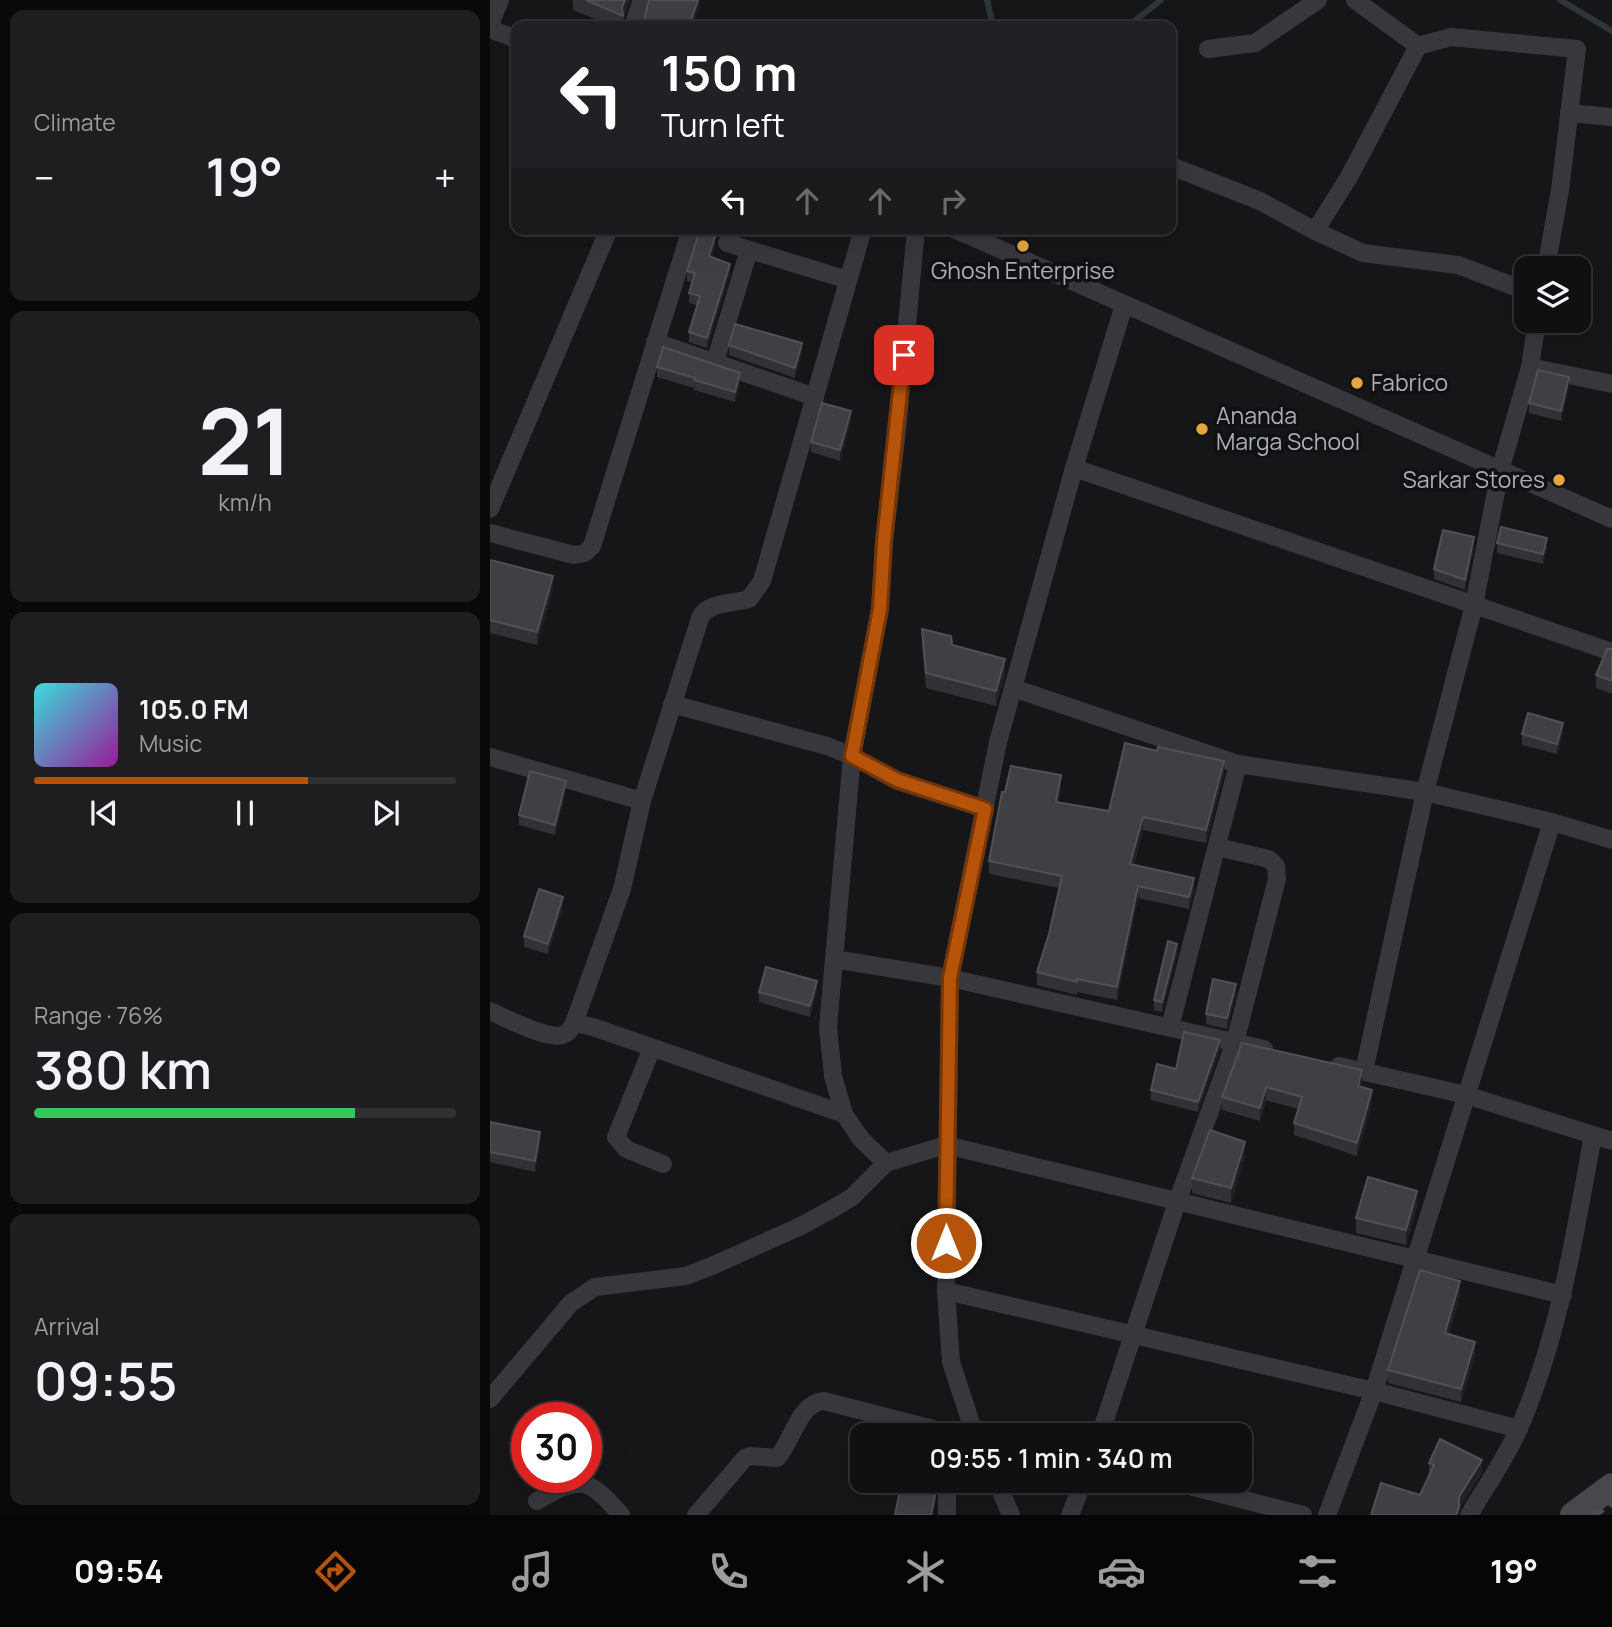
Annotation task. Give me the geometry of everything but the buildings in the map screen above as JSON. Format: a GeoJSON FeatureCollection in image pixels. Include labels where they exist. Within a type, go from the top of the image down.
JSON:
{"type":"FeatureCollection","features":[{"type":"Feature","properties":{"kind":"street"},"geometry":{"type":"LineString","coordinates":[[500,0],[490,27],[511,37]]}},
{"type":"Feature","properties":{"kind":"street"},"geometry":{"type":"LineString","coordinates":[[635,21],[642,0]]}},
{"type":"Feature","properties":{"kind":"street"},"geometry":{"type":"LineString","coordinates":[[1208,49],[1255,43],[1318,0]]}},
{"type":"Feature","properties":{"kind":"street"},"geometry":{"type":"LineString","coordinates":[[1355,0],[1418,46]]}},
{"type":"Feature","properties":{"kind":"street"},"geometry":{"type":"LineString","coordinates":[[1315,231],[1349,177],[1418,46],[1451,37],[1577,49],[1560,190],[1548,256]]}},
{"type":"Feature","properties":{"kind":"street"},"geometry":{"type":"LineString","coordinates":[[1569,113],[1612,117]]}},
{"type":"Feature","properties":{"kind":"street"},"geometry":{"type":"LineString","coordinates":[[1176,168],[1260,201],[1363,253],[1458,265],[1514,286]]}},
{"type":"Feature","properties":{"kind":"street"},"geometry":{"type":"LineString","coordinates":[[490,509],[606,235]]}},
{"type":"Feature","properties":{"kind":"street"},"geometry":{"type":"LineString","coordinates":[[490,533],[574,555],[585,554],[592,545],[689,235]]}},
{"type":"Feature","properties":{"kind":"street"},"geometry":{"type":"LineString","coordinates":[[490,1011],[550,1035],[562,1036],[569,1032],[574,1023],[622,889],[642,801],[703,612],[710,607],[749,599],[762,581],[861,235]]}},
{"type":"Feature","properties":{"kind":"street"},"geometry":{"type":"LineString","coordinates":[[886,1163],[861,1139],[844,1114],[833,1076],[828,1027],[852,756],[880,609],[884,541],[915,235]]}},
{"type":"Feature","properties":{"kind":"street"},"geometry":{"type":"LineString","coordinates":[[967,235],[1612,519]]}},
{"type":"Feature","properties":{"kind":"street"},"geometry":{"type":"LineString","coordinates":[[727,243],[848,280]]}},
{"type":"Feature","properties":{"kind":"street"},"geometry":{"type":"LineString","coordinates":[[715,362],[750,250]]}},
{"type":"Feature","properties":{"kind":"street"},"geometry":{"type":"LineString","coordinates":[[971,1423],[951,1362],[946,1291],[950,978],[998,742],[1074,468],[1124,305]]}},
{"type":"Feature","properties":{"kind":"street"},"geometry":{"type":"LineString","coordinates":[[1364,1071],[1425,792],[1474,605],[1500,471],[1530,367],[1535,333]]}},
{"type":"Feature","properties":{"kind":"street"},"geometry":{"type":"LineString","coordinates":[[655,342],[815,397]]}},
{"type":"Feature","properties":{"kind":"street"},"geometry":{"type":"LineString","coordinates":[[1530,367],[1612,384]]}},
{"type":"Feature","properties":{"kind":"street"},"geometry":{"type":"LineString","coordinates":[[1074,468],[1612,652]]}},
{"type":"Feature","properties":{"kind":"street"},"geometry":{"type":"LineString","coordinates":[[1013,688],[1238,764],[1425,792],[1552,822],[1612,840]]}},
{"type":"Feature","properties":{"kind":"street"},"geometry":{"type":"LineString","coordinates":[[672,704],[827,746],[897,780],[985,809]]}},
{"type":"Feature","properties":{"kind":"street"},"geometry":{"type":"LineString","coordinates":[[490,757],[642,801]]}},
{"type":"Feature","properties":{"kind":"street"},"geometry":{"type":"LineString","coordinates":[[1170,1027],[1238,764]]}},
{"type":"Feature","properties":{"kind":"street"},"geometry":{"type":"LineString","coordinates":[[1327,1515],[1374,1391],[1552,822]]}},
{"type":"Feature","properties":{"kind":"street"},"geometry":{"type":"LineString","coordinates":[[1104,1423],[1177,1202],[1235,1042],[1277,879],[1276,866],[1269,859],[1217,847]]}},
{"type":"Feature","properties":{"kind":"street"},"geometry":{"type":"LineString","coordinates":[[834,959],[950,978],[1286,1054]]}},
{"type":"Feature","properties":{"kind":"street"},"geometry":{"type":"LineString","coordinates":[[574,1023],[844,1114]]}},
{"type":"Feature","properties":{"kind":"street"},"geometry":{"type":"LineString","coordinates":[[652,1048],[616,1137],[626,1149],[663,1164]]}},
{"type":"Feature","properties":{"kind":"street"},"geometry":{"type":"LineString","coordinates":[[1325,1063],[1466,1096],[1612,1141]]}},
{"type":"Feature","properties":{"kind":"street"},"geometry":{"type":"LineString","coordinates":[[1469,1515],[1519,1429],[1538,1379],[1563,1295],[1593,1135]]}},
{"type":"Feature","properties":{"kind":"street"},"geometry":{"type":"LineString","coordinates":[[490,1399],[571,1303],[595,1287],[686,1276],[714,1265],[801,1226],[834,1208],[852,1197],[886,1163],[946,1145],[1563,1295]]}},
{"type":"Feature","properties":{"kind":"street"},"geometry":{"type":"LineString","coordinates":[[946,1291],[1374,1391],[1519,1429]]}},
{"type":"Feature","properties":{"kind":"street"},"geometry":{"type":"LineString","coordinates":[[696,1515],[745,1458],[776,1458],[806,1408],[815,1402],[824,1401],[910,1423]]}},
{"type":"Feature","properties":{"kind":"street"},"geometry":{"type":"LineString","coordinates":[[537,1501],[564,1485],[576,1482],[591,1487],[606,1497],[621,1515]]}},
{"type":"Feature","properties":{"kind":"street"},"geometry":{"type":"LineString","coordinates":[[1573,1515],[1612,1486]]}},
{"type":"Feature","properties":{"kind":"street"},"geometry":{"type":"LineString","coordinates":[[947,1493],[947,1515]]}},
{"type":"Feature","properties":{"kind":"street"},"geometry":{"type":"LineString","coordinates":[[1002,1493],[1011,1515]]}},
{"type":"Feature","properties":{"kind":"street"},"geometry":{"type":"LineString","coordinates":[[1070,1515],[1079,1493]]}},
{"type":"Feature","properties":{"kind":"street"},"geometry":{"type":"LineString","coordinates":[[1217,1493],[1303,1515]]}},
{"type":"Feature","properties":{"kind":"waterway"},"geometry":{"type":"LineString","coordinates":[[987,0],[992,21]]}},
{"type":"Feature","properties":{"kind":"waterway"},"geometry":{"type":"LineString","coordinates":[[1134,21],[1161,0]]}},
{"type":"Feature","properties":{"kind":"waterway"},"geometry":{"type":"LineString","coordinates":[[1560,0],[1612,31]]}},
{"type":"Feature","properties":{"kind":"railway"},"geometry":{"type":"LineString","coordinates":[[1596,1515],[1612,1503]]}},
{"type":"Feature","properties":{"kind":"place","name":"Ghosh Enterprise"},"geometry":{"type":"Point","coordinates":[1023,246]}},
{"type":"Feature","properties":{"kind":"place","name":"Fabrico"},"geometry":{"type":"Point","coordinates":[1357,383]}},
{"type":"Feature","properties":{"kind":"place","name":"Ananda Marga School"},"geometry":{"type":"Point","coordinates":[1202,429]}},
{"type":"Feature","properties":{"kind":"place","name":"Sarkar Stores"},"geometry":{"type":"Point","coordinates":[1559,480]}},
{"type":"Feature","properties":{"kind":"route"},"geometry":{"type":"LineString","coordinates":[[904,355],[884,541],[880,609],[852,756],[897,780],[985,809],[950,978],[946,1243]]}}]}
